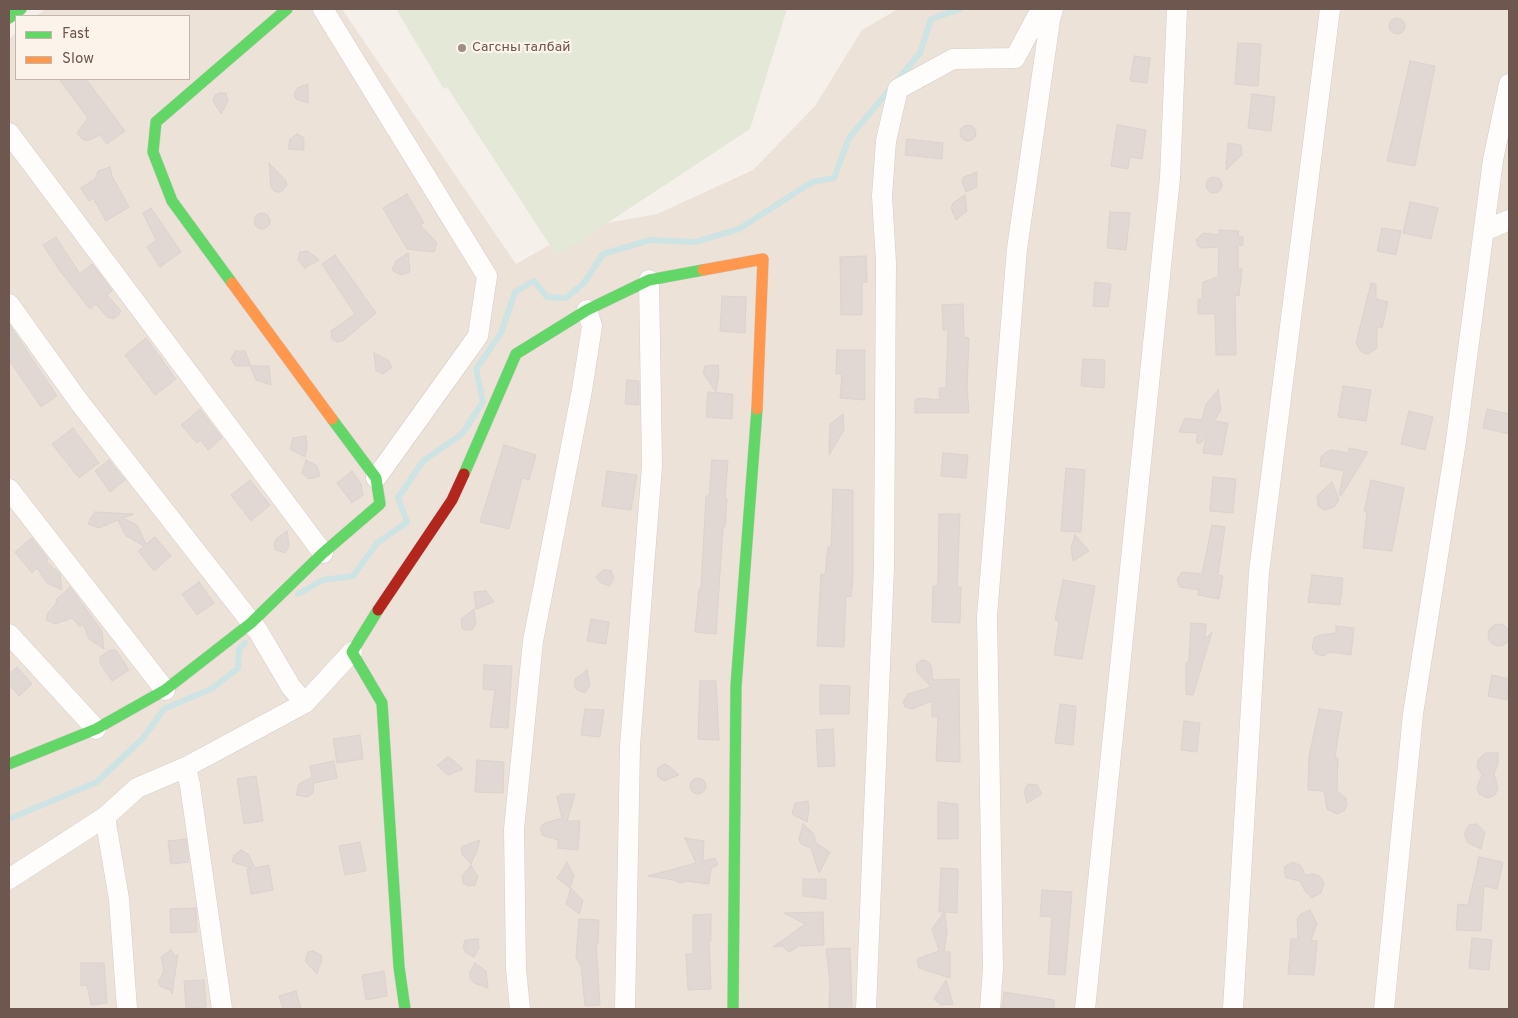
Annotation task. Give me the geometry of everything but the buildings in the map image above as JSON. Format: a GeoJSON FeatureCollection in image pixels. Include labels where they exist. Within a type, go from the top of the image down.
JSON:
{"type":"FeatureCollection","features":[{"type":"Feature","properties":{"kind":"main road"},"geometry":{"type":"LineString","coordinates":[[9,18],[21,9]]}},
{"type":"Feature","properties":{"kind":"main road"},"geometry":{"type":"LineString","coordinates":[[9,764],[96,729],[165,690],[251,623],[323,552],[380,504],[376,478],[172,201],[153,152],[156,122],[287,9]]}},
{"type":"Feature","properties":{"kind":"main road"},"geometry":{"type":"LineString","coordinates":[[405,1009],[399,967],[382,703],[352,652],[452,500],[516,354],[587,310],[649,280],[763,259],[760,386],[736,686],[733,1009]]}},
{"type":"Feature","properties":{"kind":"street"},"geometry":{"type":"LineString","coordinates":[[323,9],[487,276],[478,336],[376,478]]}},
{"type":"Feature","properties":{"kind":"street"},"geometry":{"type":"LineString","coordinates":[[866,1009],[884,567],[886,262],[882,196],[886,141],[898,90],[953,59],[1014,58],[1041,9]]}},
{"type":"Feature","properties":{"kind":"street"},"geometry":{"type":"LineString","coordinates":[[990,1009],[993,969],[987,616],[1017,249],[1048,30],[1053,9]]}},
{"type":"Feature","properties":{"kind":"street"},"geometry":{"type":"LineString","coordinates":[[1085,1009],[1170,178],[1177,9]]}},
{"type":"Feature","properties":{"kind":"street"},"geometry":{"type":"LineString","coordinates":[[1232,1009],[1258,572],[1330,9]]}},
{"type":"Feature","properties":{"kind":"street"},"geometry":{"type":"LineString","coordinates":[[1384,1009],[1413,714],[1456,441],[1493,160],[1509,84]]}},
{"type":"Feature","properties":{"kind":"street"},"geometry":{"type":"LineString","coordinates":[[9,134],[323,552]]}},
{"type":"Feature","properties":{"kind":"street"},"geometry":{"type":"LineString","coordinates":[[1484,230],[1509,220]]}},
{"type":"Feature","properties":{"kind":"street"},"geometry":{"type":"LineString","coordinates":[[625,1009],[630,746],[652,466],[649,280]]}},
{"type":"Feature","properties":{"kind":"street"},"geometry":{"type":"LineString","coordinates":[[9,304],[80,403],[251,623],[291,687],[305,703]]}},
{"type":"Feature","properties":{"kind":"street"},"geometry":{"type":"LineString","coordinates":[[520,1009],[516,969],[514,829],[533,641],[582,390],[592,326],[587,310]]}},
{"type":"Feature","properties":{"kind":"street"},"geometry":{"type":"LineString","coordinates":[[9,489],[165,690]]}},
{"type":"Feature","properties":{"kind":"street"},"geometry":{"type":"LineString","coordinates":[[9,634],[96,729]]}},
{"type":"Feature","properties":{"kind":"street"},"geometry":{"type":"LineString","coordinates":[[9,879],[105,817],[137,788],[186,767],[305,703],[352,652]]}},
{"type":"Feature","properties":{"kind":"street"},"geometry":{"type":"LineString","coordinates":[[186,767],[222,1009]]}},
{"type":"Feature","properties":{"kind":"street"},"geometry":{"type":"LineString","coordinates":[[105,817],[119,898],[127,1009]]}},
{"type":"Feature","properties":{"kind":"shaded area"},"geometry":{"type":"Polygon","coordinates":[[[45,9],[342,9],[516,264],[579,228],[657,214],[753,170],[815,106],[862,30],[898,9],[1509,9],[1509,1009],[9,1009],[9,39],[15,34],[15,80],[190,80],[190,15],[37,15],[45,9]]]}},
{"type":"Feature","properties":{"kind":"green space"},"geometry":{"type":"Polygon","coordinates":[[[396,9],[787,9],[750,129],[557,256],[447,87],[444,89],[396,9]]]}},
{"type":"Feature","properties":{"kind":"waterway"},"geometry":{"type":"LineString","coordinates":[[298,594],[323,580],[353,576],[377,543],[407,522],[398,498],[423,461],[462,434],[483,402],[476,369],[501,333],[515,292],[534,281],[547,297],[566,298],[584,283],[603,254],[650,240],[695,242],[739,229],[812,182],[834,178],[849,138],[920,53],[931,19],[960,9]]}},
{"type":"Feature","properties":{"kind":"waterway"},"geometry":{"type":"LineString","coordinates":[[9,819],[97,782],[143,738],[164,709],[213,688],[238,668],[239,649],[245,643]]}},
{"type":"Feature","properties":{"kind":"traffic: fast"},"geometry":{"type":"LineString","coordinates":[[9,18],[21,9]]}},
{"type":"Feature","properties":{"kind":"traffic: fast"},"geometry":{"type":"LineString","coordinates":[[232,283],[172,201],[153,152],[156,122],[287,9]]}},
{"type":"Feature","properties":{"kind":"traffic: fast"},"geometry":{"type":"LineString","coordinates":[[464,474],[516,354],[587,310],[649,280],[703,270]]}},
{"type":"Feature","properties":{"kind":"traffic: fast"},"geometry":{"type":"LineString","coordinates":[[733,1009],[736,686],[757,409]]}},
{"type":"Feature","properties":{"kind":"traffic: fast"},"geometry":{"type":"LineString","coordinates":[[9,764],[96,729],[165,690],[251,623],[323,553],[380,504],[376,478],[332,419]]}},
{"type":"Feature","properties":{"kind":"traffic: fast"},"geometry":{"type":"LineString","coordinates":[[378,610],[352,652],[382,703],[399,967],[405,1009]]}},
{"type":"Feature","properties":{"kind":"traffic: slow"},"geometry":{"type":"LineString","coordinates":[[703,270],[763,259],[757,409]]}},
{"type":"Feature","properties":{"kind":"traffic: slow"},"geometry":{"type":"LineString","coordinates":[[232,283],[332,419]]}},
{"type":"Feature","properties":{"kind":"traffic: jam"},"geometry":{"type":"LineString","coordinates":[[378,610],[452,500],[464,474]]}},
{"type":"Feature","properties":{"kind":"place","name":"Сагсны талбай"},"geometry":{"type":"Point","coordinates":[462,48]}}]}
